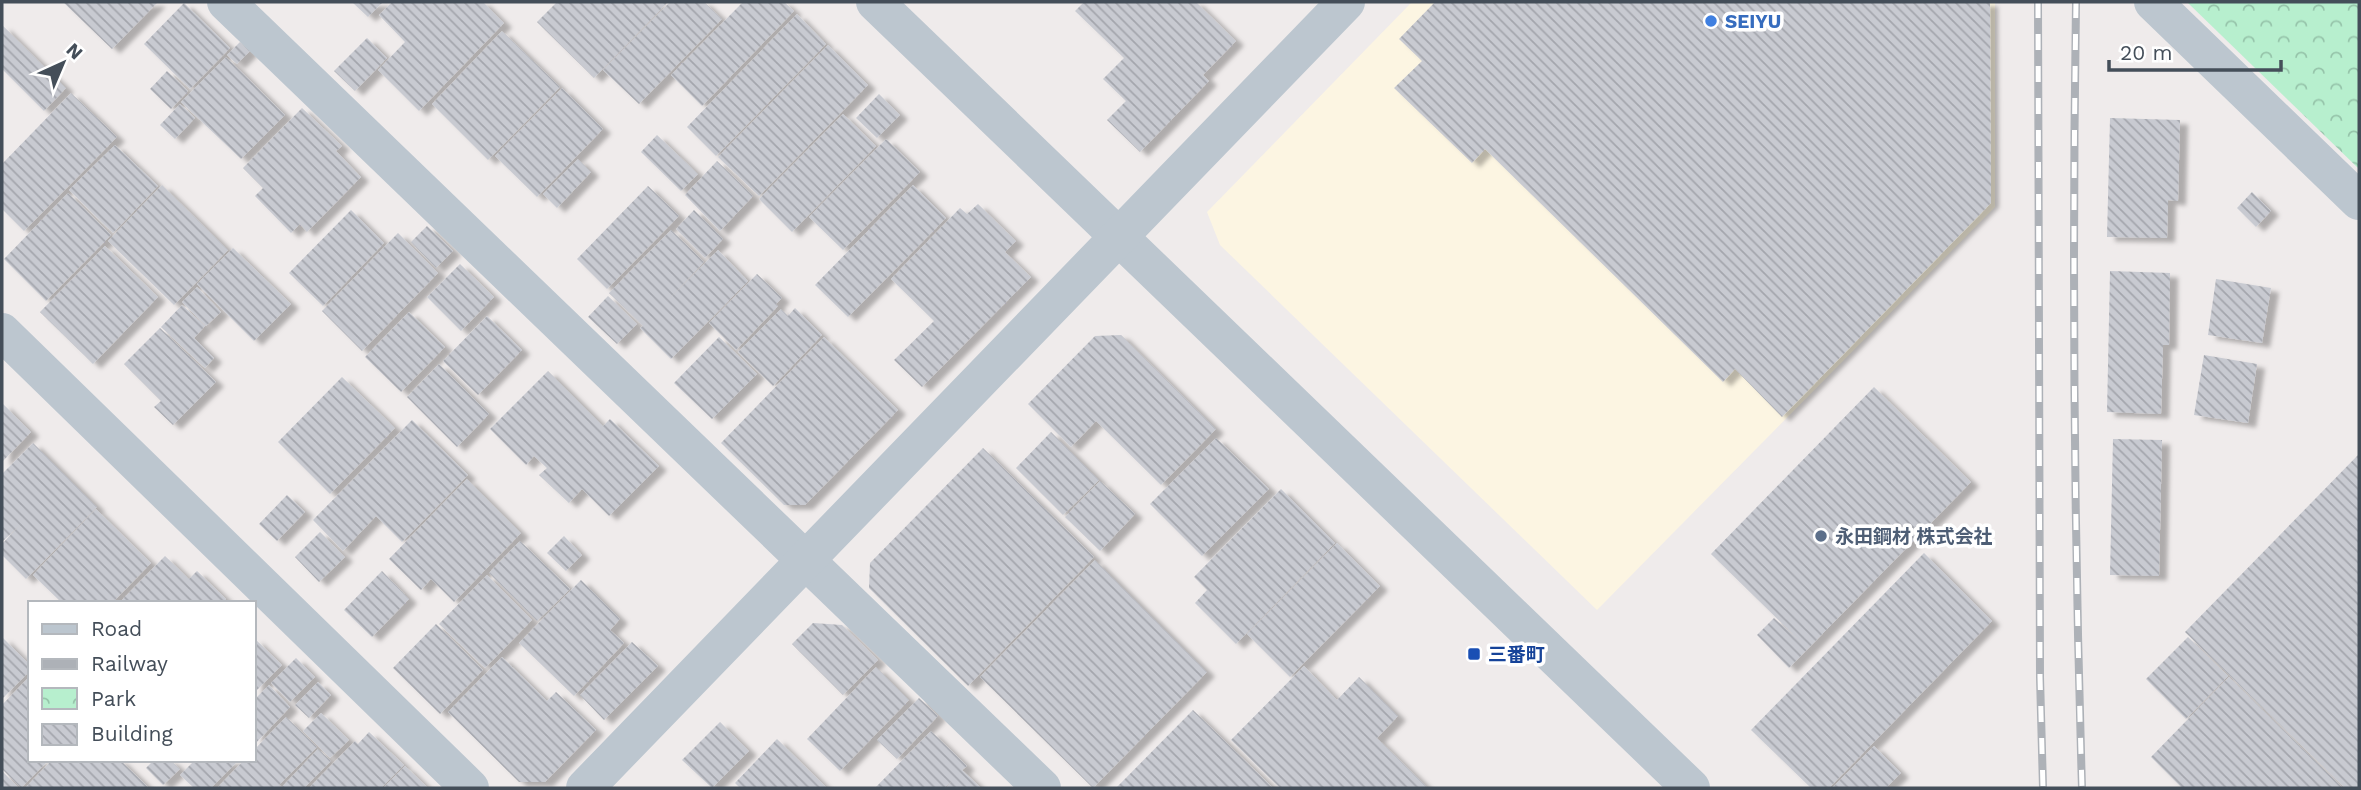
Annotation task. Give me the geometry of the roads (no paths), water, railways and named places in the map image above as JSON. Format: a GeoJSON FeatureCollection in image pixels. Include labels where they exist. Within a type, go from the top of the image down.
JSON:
{"type":"FeatureCollection","features":[{"type":"Feature","properties":{"kind":"street"},"geometry":{"type":"LineString","coordinates":[[226,2],[1042,788]]}},
{"type":"Feature","properties":{"kind":"street"},"geometry":{"type":"LineString","coordinates":[[875,2],[1691,788]]}},
{"type":"Feature","properties":{"kind":"street"},"geometry":{"type":"LineString","coordinates":[[585,788],[1346,2]]}},
{"type":"Feature","properties":{"kind":"street"},"geometry":{"type":"LineString","coordinates":[[2153,2],[2359,201]]}},
{"type":"Feature","properties":{"kind":"street"},"geometry":{"type":"LineString","coordinates":[[2,332],[470,788]]}},
{"type":"Feature","properties":{"kind":"railway"},"geometry":{"type":"LineString","coordinates":[[2038,2],[2040,677],[2043,788]]}},
{"type":"Feature","properties":{"kind":"railway"},"geometry":{"type":"LineString","coordinates":[[2076,2],[2074,395],[2082,788]]}},
{"type":"Feature","properties":{"kind":"place","name":"SEIYU"},"geometry":{"type":"Point","coordinates":[1711,21]}},
{"type":"Feature","properties":{"kind":"place","name":"永田鋼材 株式会社"},"geometry":{"type":"Point","coordinates":[1821,536]}},
{"type":"Feature","properties":{"kind":"place","name":"三番町"},"geometry":{"type":"Point","coordinates":[1474,654]}}]}
